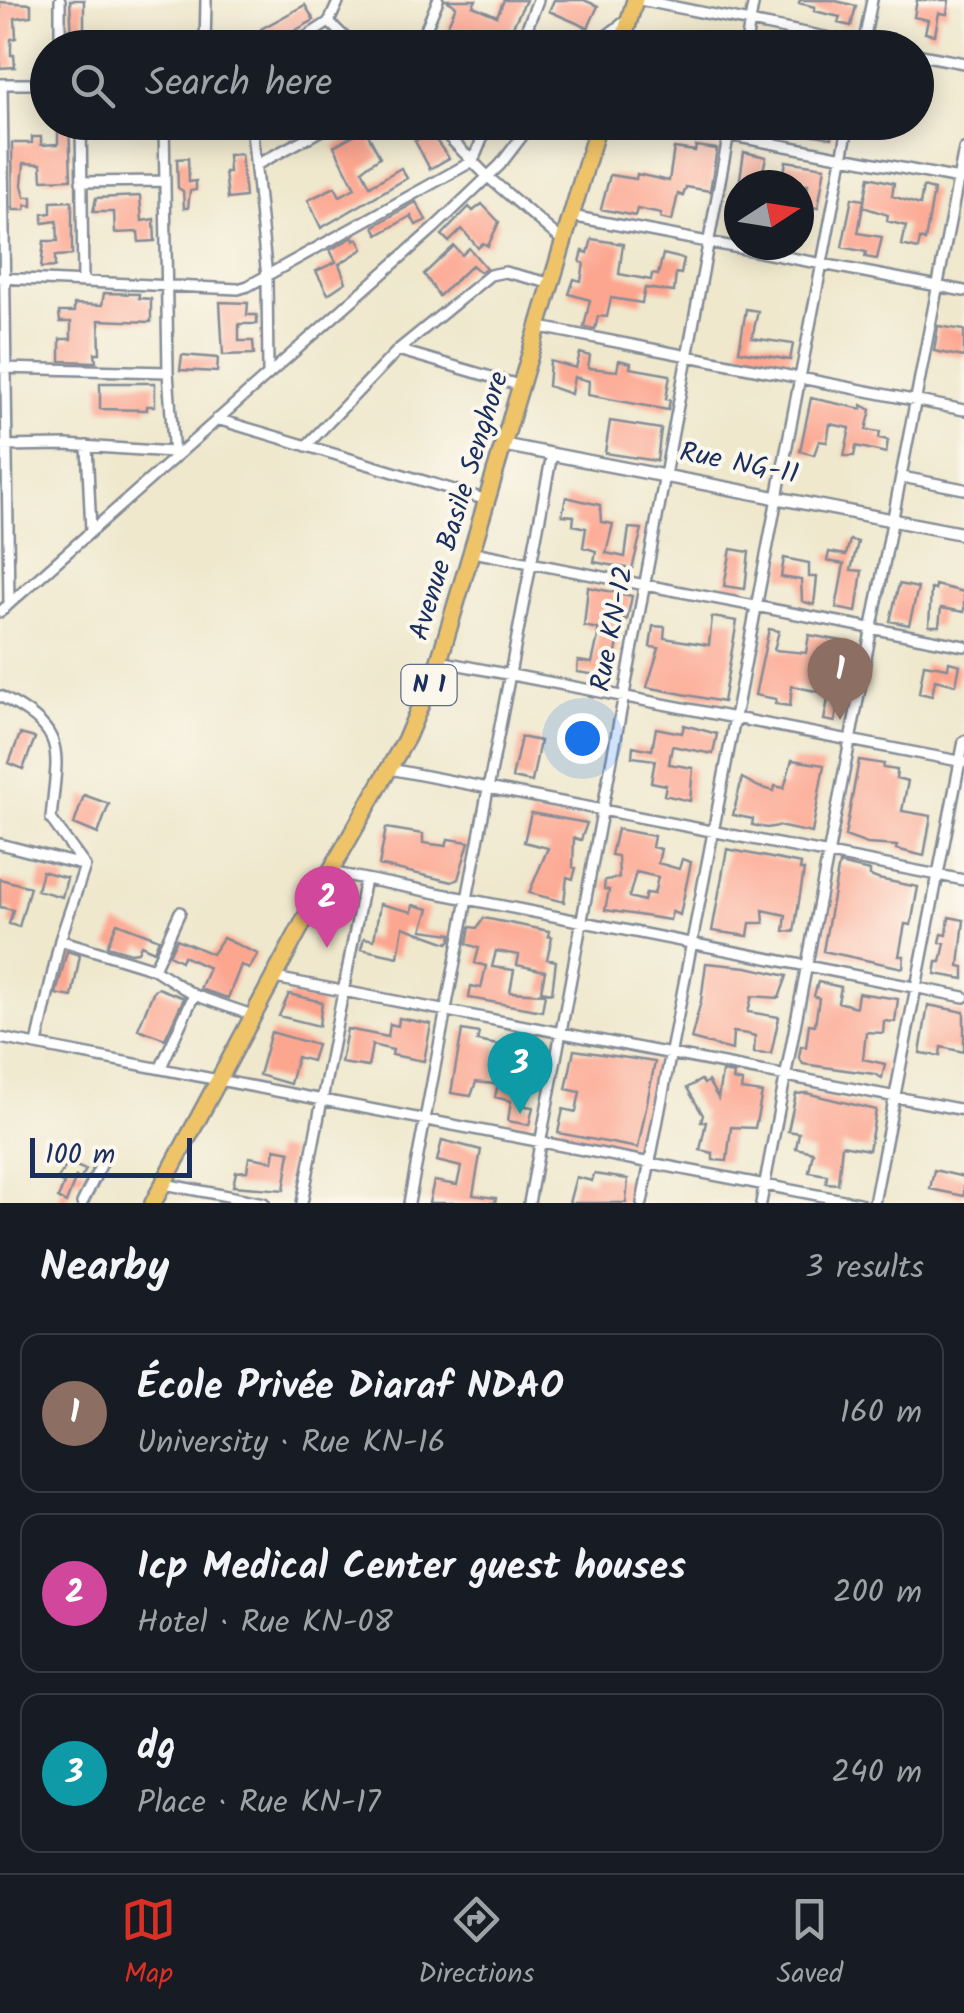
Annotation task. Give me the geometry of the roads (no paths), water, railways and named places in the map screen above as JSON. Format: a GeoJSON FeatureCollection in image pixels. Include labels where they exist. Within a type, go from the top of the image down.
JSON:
{"type":"FeatureCollection","features":[{"type":"Feature","properties":{"kind":"highway"},"geometry":{"type":"LineString","coordinates":[[625,30],[637,0]]}},
{"type":"Feature","properties":{"kind":"highway","name":"Avenue Basile Senghore"},"geometry":{"type":"LineString","coordinates":[[153,1203],[390,768],[439,661],[594,140]]}},
{"type":"Feature","properties":{"kind":"street"},"geometry":{"type":"LineString","coordinates":[[60,0],[60,30]]}},
{"type":"Feature","properties":{"kind":"street"},"geometry":{"type":"LineString","coordinates":[[205,30],[206,0]]}},
{"type":"Feature","properties":{"kind":"street"},"geometry":{"type":"LineString","coordinates":[[317,30],[329,22],[339,0]]}},
{"type":"Feature","properties":{"kind":"street"},"geometry":{"type":"LineString","coordinates":[[426,30],[438,0]]}},
{"type":"Feature","properties":{"kind":"street"},"geometry":{"type":"LineString","coordinates":[[526,30],[538,0]]}},
{"type":"Feature","properties":{"kind":"street"},"geometry":{"type":"LineString","coordinates":[[637,0],[784,30]]}},
{"type":"Feature","properties":{"kind":"street"},"geometry":{"type":"LineString","coordinates":[[749,30],[754,0]]}},
{"type":"Feature","properties":{"kind":"street"},"geometry":{"type":"LineString","coordinates":[[866,30],[872,0]]}},
{"type":"Feature","properties":{"kind":"street"},"geometry":{"type":"LineString","coordinates":[[610,30],[629,18]]}},
{"type":"Feature","properties":{"kind":"street"},"geometry":{"type":"LineString","coordinates":[[329,22],[337,30]]}},
{"type":"Feature","properties":{"kind":"street"},"geometry":{"type":"LineString","coordinates":[[934,57],[964,63]]}},
{"type":"Feature","properties":{"kind":"street"},"geometry":{"type":"LineString","coordinates":[[9,604],[2,368],[1,84],[30,84]]}},
{"type":"Feature","properties":{"kind":"street"},"geometry":{"type":"LineString","coordinates":[[81,140],[82,282]]}},
{"type":"Feature","properties":{"kind":"street"},"geometry":{"type":"LineString","coordinates":[[164,140],[173,454]]}},
{"type":"Feature","properties":{"kind":"street"},"geometry":{"type":"LineString","coordinates":[[253,140],[267,277],[268,373]]}},
{"type":"Feature","properties":{"kind":"street"},"geometry":{"type":"LineString","coordinates":[[256,166],[304,140]]}},
{"type":"Feature","properties":{"kind":"street"},"geometry":{"type":"LineString","coordinates":[[452,140],[488,177],[564,242]]}},
{"type":"Feature","properties":{"kind":"street"},"geometry":{"type":"LineString","coordinates":[[2,278],[238,289],[267,277],[473,161],[482,140]]}},
{"type":"Feature","properties":{"kind":"street"},"geometry":{"type":"LineString","coordinates":[[0,612],[488,177],[518,140]]}},
{"type":"Feature","properties":{"kind":"street","name":"Rue KN-12"},"geometry":{"type":"LineString","coordinates":[[529,1203],[727,140]]}},
{"type":"Feature","properties":{"kind":"street"},"geometry":{"type":"LineString","coordinates":[[750,140],[961,180]]}},
{"type":"Feature","properties":{"kind":"street"},"geometry":{"type":"LineString","coordinates":[[642,1203],[845,140]]}},
{"type":"Feature","properties":{"kind":"street"},"geometry":{"type":"LineString","coordinates":[[761,1203],[964,149]]}},
{"type":"Feature","properties":{"kind":"street"},"geometry":{"type":"LineString","coordinates":[[81,182],[164,181]]}},
{"type":"Feature","properties":{"kind":"street"},"geometry":{"type":"LineString","coordinates":[[571,216],[964,291]]}},
{"type":"Feature","properties":{"kind":"street"},"geometry":{"type":"LineString","coordinates":[[306,446],[398,350],[490,275],[505,272],[552,284]]}},
{"type":"Feature","properties":{"kind":"street"},"geometry":{"type":"LineString","coordinates":[[540,327],[964,410]]}},
{"type":"Feature","properties":{"kind":"street"},"geometry":{"type":"LineString","coordinates":[[398,350],[522,386]]}},
{"type":"Feature","properties":{"kind":"street"},"geometry":{"type":"LineString","coordinates":[[2,368],[168,372]]}},
{"type":"Feature","properties":{"kind":"street"},"geometry":{"type":"LineString","coordinates":[[216,419],[488,500]]}},
{"type":"Feature","properties":{"kind":"street","name":"Rue NG-11"},"geometry":{"type":"LineString","coordinates":[[504,445],[964,534]]}},
{"type":"Feature","properties":{"kind":"street"},"geometry":{"type":"LineString","coordinates":[[4,446],[87,446],[173,454]]}},
{"type":"Feature","properties":{"kind":"street"},"geometry":{"type":"LineString","coordinates":[[87,446],[90,532]]}},
{"type":"Feature","properties":{"kind":"street"},"geometry":{"type":"LineString","coordinates":[[409,1203],[552,454]]}},
{"type":"Feature","properties":{"kind":"street"},"geometry":{"type":"LineString","coordinates":[[902,478],[964,489]]}},
{"type":"Feature","properties":{"kind":"street"},"geometry":{"type":"LineString","coordinates":[[473,552],[964,646]]}},
{"type":"Feature","properties":{"kind":"street"},"geometry":{"type":"LineString","coordinates":[[439,661],[962,761]]}},
{"type":"Feature","properties":{"kind":"street"},"geometry":{"type":"LineString","coordinates":[[0,696],[50,730],[59,759],[51,818],[85,868],[60,940],[38,1044]]}},
{"type":"Feature","properties":{"kind":"street"},"geometry":{"type":"LineString","coordinates":[[874,1203],[964,741]]}},
{"type":"Feature","properties":{"kind":"street"},"geometry":{"type":"LineString","coordinates":[[390,768],[964,880]]}},
{"type":"Feature","properties":{"kind":"street"},"geometry":{"type":"LineString","coordinates":[[0,844],[82,864]]}},
{"type":"Feature","properties":{"kind":"street"},"geometry":{"type":"LineString","coordinates":[[330,872],[964,996]]}},
{"type":"Feature","properties":{"kind":"street"},"geometry":{"type":"LineString","coordinates":[[302,1203],[365,878]]}},
{"type":"Feature","properties":{"kind":"street"},"geometry":{"type":"LineString","coordinates":[[154,969],[180,912]]}},
{"type":"Feature","properties":{"kind":"street"},"geometry":{"type":"LineString","coordinates":[[60,940],[154,969],[194,995],[255,1016]]}},
{"type":"Feature","properties":{"kind":"street"},"geometry":{"type":"LineString","coordinates":[[275,978],[964,1110]]}},
{"type":"Feature","properties":{"kind":"street"},"geometry":{"type":"LineString","coordinates":[[161,1067],[194,995]]}},
{"type":"Feature","properties":{"kind":"street"},"geometry":{"type":"LineString","coordinates":[[0,1038],[860,1203]]}},
{"type":"Feature","properties":{"kind":"street"},"geometry":{"type":"LineString","coordinates":[[82,1203],[102,1163]]}},
{"type":"Feature","properties":{"kind":"street"},"geometry":{"type":"LineString","coordinates":[[164,1184],[264,1203]]}},
{"type":"Feature","properties":{"kind":"street"},"geometry":{"type":"LineString","coordinates":[[188,1203],[190,1189]]}},
{"type":"Feature","properties":{"kind":"place","name":"École Privée Diaraf NDAO"},"geometry":{"type":"Point","coordinates":[840,720]}},
{"type":"Feature","properties":{"kind":"place","name":"Icp Medical Center guest houses"},"geometry":{"type":"Point","coordinates":[327,948]}},
{"type":"Feature","properties":{"kind":"place","name":"dg"},"geometry":{"type":"Point","coordinates":[520,1114]}}]}
